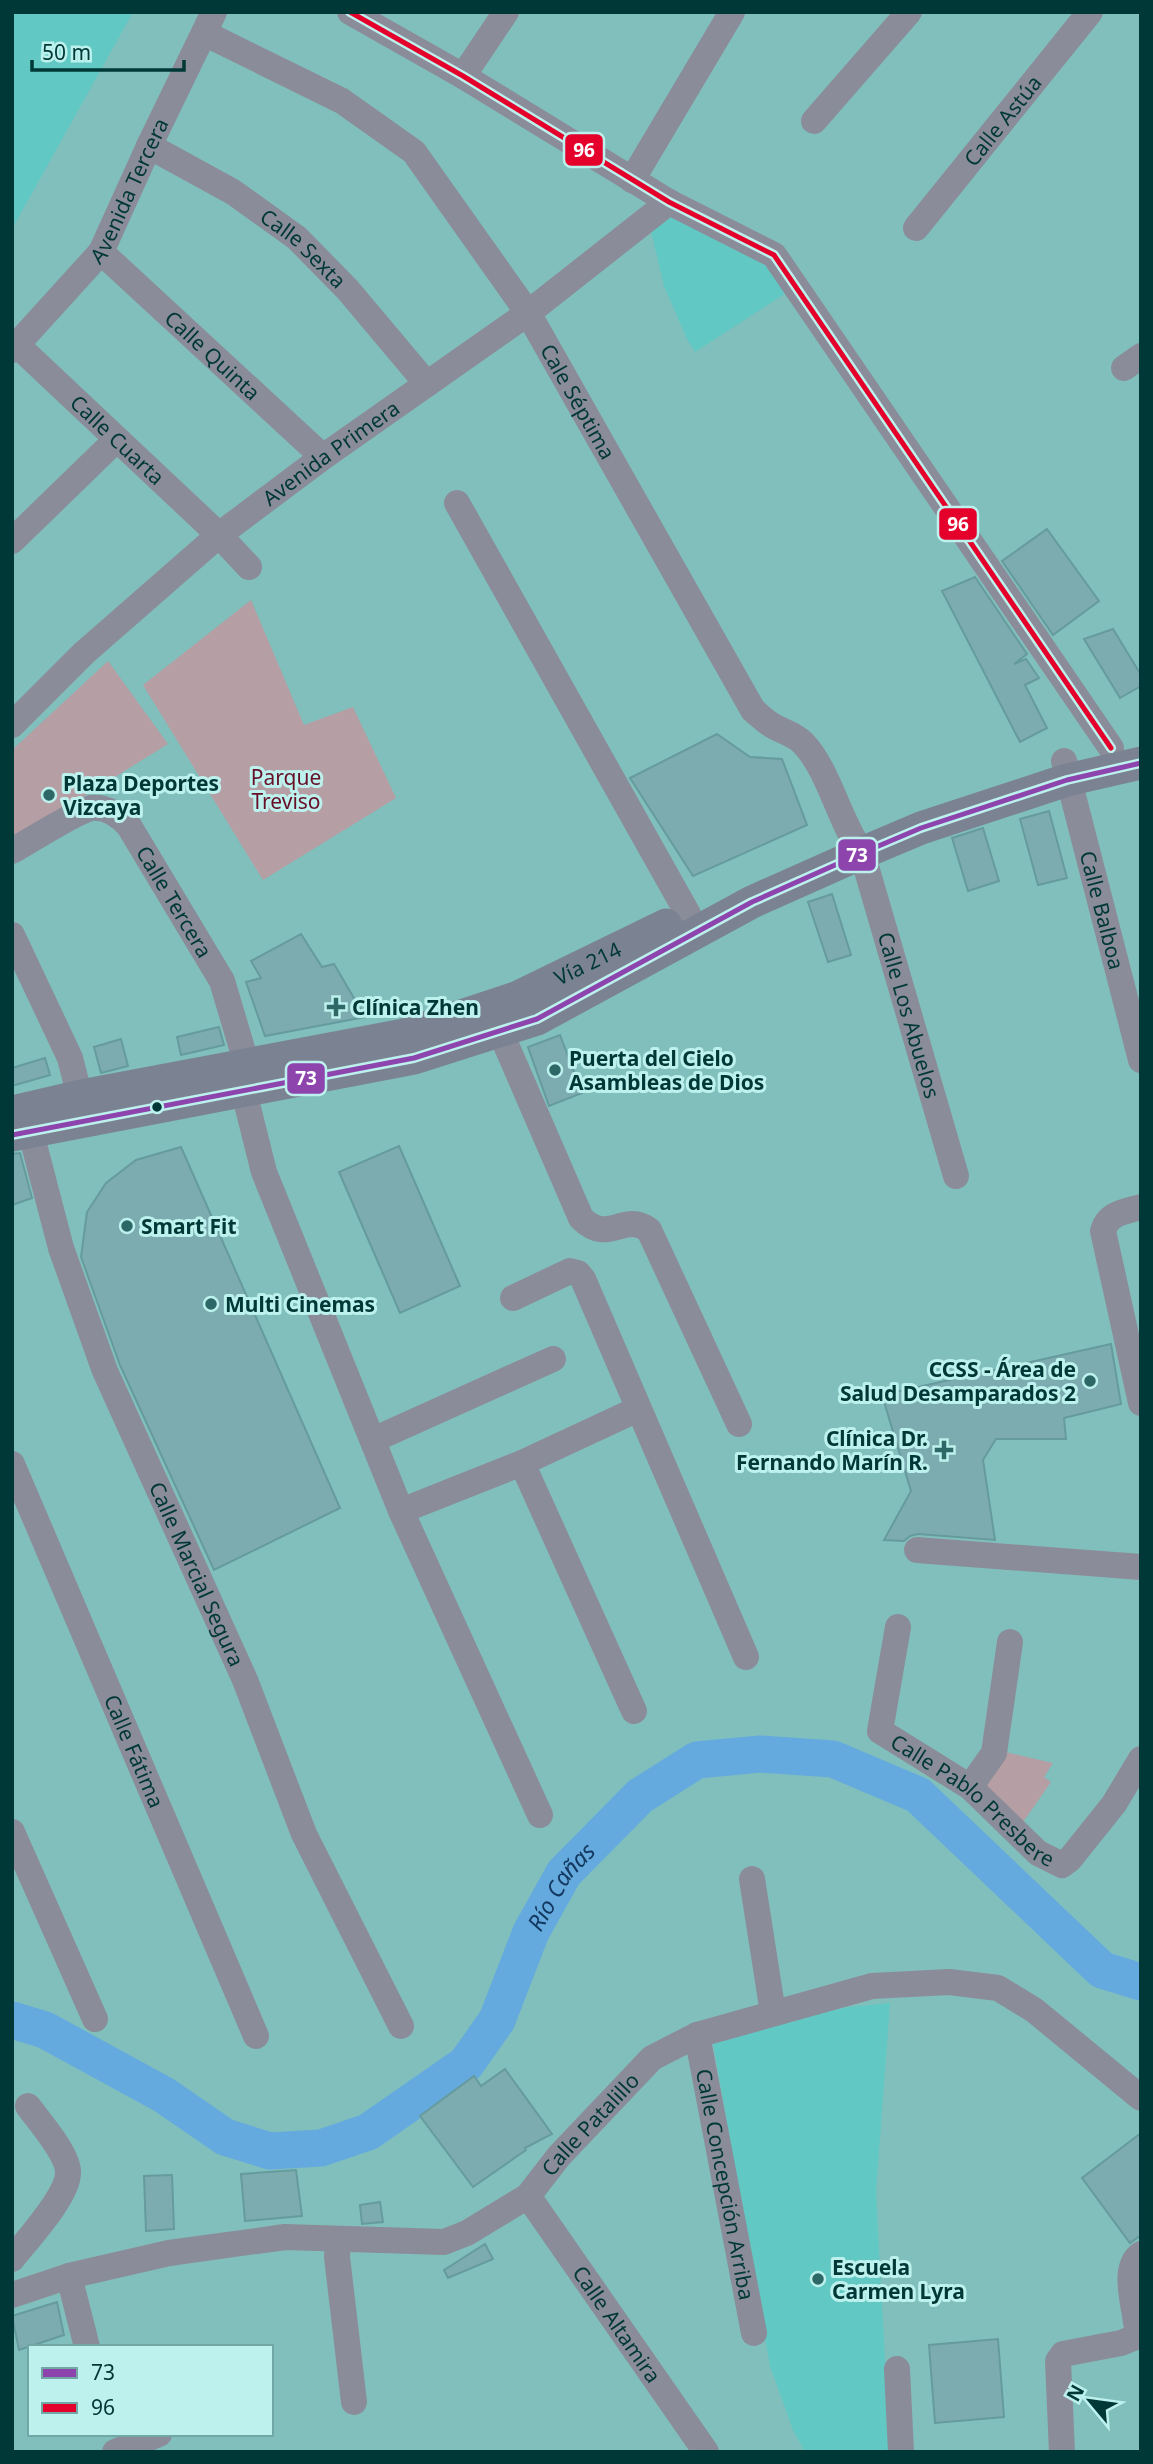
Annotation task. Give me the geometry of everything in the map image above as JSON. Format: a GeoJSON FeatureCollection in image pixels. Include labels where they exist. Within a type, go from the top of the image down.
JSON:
{"type":"FeatureCollection","features":[{"type":"Feature","properties":{"kind":"main road","name":"Vía 214"},"geometry":{"type":"LineString","coordinates":[[246,1079],[404,1035],[516,998],[688,914],[856,845],[921,828],[1126,746]]}},
{"type":"Feature","properties":{"kind":"main road","name":"Vía 214"},"geometry":{"type":"LineString","coordinates":[[1065,771],[1141,763]]}},
{"type":"Feature","properties":{"kind":"main road","name":"Vía 214"},"geometry":{"type":"LineString","coordinates":[[20,1122],[246,1079],[414,1058],[537,1019],[856,845]]}},
{"type":"Feature","properties":{"kind":"street"},"geometry":{"type":"LineString","coordinates":[[350,12],[463,76],[669,202],[775,255],[1126,746]]}},
{"type":"Feature","properties":{"kind":"street"},"geometry":{"type":"LineString","coordinates":[[463,76],[506,12]]}},
{"type":"Feature","properties":{"kind":"street"},"geometry":{"type":"LineString","coordinates":[[632,180],[732,12]]}},
{"type":"Feature","properties":{"kind":"street"},"geometry":{"type":"LineString","coordinates":[[814,121],[909,12]]}},
{"type":"Feature","properties":{"kind":"street","name":"Calle Astúa"},"geometry":{"type":"LineString","coordinates":[[916,228],[1090,12]]}},
{"type":"Feature","properties":{"kind":"street","name":"Avenida Tercera"},"geometry":{"type":"LineString","coordinates":[[15,347],[101,252],[209,22]]}},
{"type":"Feature","properties":{"kind":"street","name":"Cale Séptima"},"geometry":{"type":"LineString","coordinates":[[209,22],[342,101],[414,152],[528,313],[753,710],[770,724],[790,733],[817,762],[856,845]]}},
{"type":"Feature","properties":{"kind":"street","name":"Calle Sexta"},"geometry":{"type":"LineString","coordinates":[[149,146],[233,192],[297,238],[348,290],[427,384]]}},
{"type":"Feature","properties":{"kind":"street","name":"Avenida Primera"},"geometry":{"type":"LineString","coordinates":[[12,725],[84,653],[219,535],[323,457],[528,313],[669,202]]}},
{"type":"Feature","properties":{"kind":"street","name":"Calle Quinta"},"geometry":{"type":"LineString","coordinates":[[101,252],[323,457]]}},
{"type":"Feature","properties":{"kind":"street","name":"Calle Cuarta"},"geometry":{"type":"LineString","coordinates":[[15,347],[219,535],[249,567]]}},
{"type":"Feature","properties":{"kind":"street"},"geometry":{"type":"LineString","coordinates":[[12,541],[116,440]]}},
{"type":"Feature","properties":{"kind":"street"},"geometry":{"type":"LineString","coordinates":[[457,502],[688,914]]}},
{"type":"Feature","properties":{"kind":"street","name":"Calle Balboa"},"geometry":{"type":"LineString","coordinates":[[1065,771],[1141,1060]]}},
{"type":"Feature","properties":{"kind":"street","name":"Calle Tercera"},"geometry":{"type":"LineString","coordinates":[[12,851],[89,808],[104,809],[117,814],[130,826],[222,981],[246,1079],[264,1172],[401,1511],[540,1815]]}},
{"type":"Feature","properties":{"kind":"street","name":"Calle Los Abuelos"},"geometry":{"type":"LineString","coordinates":[[856,845],[956,1176]]}},
{"type":"Feature","properties":{"kind":"street"},"geometry":{"type":"LineString","coordinates":[[12,934],[70,1058],[83,1109]]}},
{"type":"Feature","properties":{"kind":"street"},"geometry":{"type":"LineString","coordinates":[[500,1031],[581,1218],[590,1227],[601,1231],[632,1223],[649,1230],[739,1424]]}},
{"type":"Feature","properties":{"kind":"street","name":"Calle Marcial Segura"},"geometry":{"type":"LineString","coordinates":[[20,1122],[104,1371],[244,1680],[304,1834],[401,2026]]}},
{"type":"Feature","properties":{"kind":"street"},"geometry":{"type":"LineString","coordinates":[[1141,1207],[1114,1215],[1106,1222],[1103,1231],[1141,1403]]}},
{"type":"Feature","properties":{"kind":"street"},"geometry":{"type":"LineString","coordinates":[[513,1298],[570,1272],[578,1273],[583,1279],[746,1657]]}},
{"type":"Feature","properties":{"kind":"street"},"geometry":{"type":"LineString","coordinates":[[373,1440],[553,1359]]}},
{"type":"Feature","properties":{"kind":"street"},"geometry":{"type":"LineString","coordinates":[[401,1511],[522,1463],[638,1409]]}},
{"type":"Feature","properties":{"kind":"street"},"geometry":{"type":"LineString","coordinates":[[522,1463],[634,1711]]}},
{"type":"Feature","properties":{"kind":"street","name":"Calle Fátima"},"geometry":{"type":"LineString","coordinates":[[12,1464],[256,2036]]}},
{"type":"Feature","properties":{"kind":"street"},"geometry":{"type":"LineString","coordinates":[[917,1550],[1141,1567]]}},
{"type":"Feature","properties":{"kind":"street","name":"Calle Pablo Presbere"},"geometry":{"type":"LineString","coordinates":[[898,1627],[880,1731],[970,1787],[1038,1853],[1062,1865],[1114,1804],[1141,1759]]}},
{"type":"Feature","properties":{"kind":"street"},"geometry":{"type":"LineString","coordinates":[[970,1787],[994,1753],[1010,1642]]}},
{"type":"Feature","properties":{"kind":"street"},"geometry":{"type":"LineString","coordinates":[[12,1832],[95,2019]]}},
{"type":"Feature","properties":{"kind":"street"},"geometry":{"type":"LineString","coordinates":[[752,1880],[773,2013]]}},
{"type":"Feature","properties":{"kind":"street","name":"Calle Patalillo"},"geometry":{"type":"LineString","coordinates":[[12,2295],[69,2276],[169,2253],[285,2237],[444,2242],[467,2233],[528,2196],[559,2156],[652,2058],[697,2035],[872,1986],[949,1982],[998,1988],[1034,2010],[1141,2098]]}},
{"type":"Feature","properties":{"kind":"street","name":"Calle Concepción Arriba"},"geometry":{"type":"LineString","coordinates":[[697,2035],[754,2333]]}},
{"type":"Feature","properties":{"kind":"street"},"geometry":{"type":"LineString","coordinates":[[12,2259],[52,2208],[62,2192],[68,2172],[64,2157],[28,2106]]}},
{"type":"Feature","properties":{"kind":"street","name":"Calle Altamira"},"geometry":{"type":"LineString","coordinates":[[528,2196],[706,2452]]}},
{"type":"Feature","properties":{"kind":"street"},"geometry":{"type":"LineString","coordinates":[[338,2239],[337,2257],[354,2402]]}},
{"type":"Feature","properties":{"kind":"street"},"geometry":{"type":"LineString","coordinates":[[1141,2254],[1134,2259],[1130,2269],[1136,2323],[1141,2329]]}},
{"type":"Feature","properties":{"kind":"street"},"geometry":{"type":"LineString","coordinates":[[69,2276],[86,2345]]}},
{"type":"Feature","properties":{"kind":"street"},"geometry":{"type":"LineString","coordinates":[[1062,2452],[1058,2361],[1063,2354],[1121,2343],[1141,2335]]}},
{"type":"Feature","properties":{"kind":"street"},"geometry":{"type":"LineString","coordinates":[[897,2369],[901,2452]]}},
{"type":"Feature","properties":{"kind":"street"},"geometry":{"type":"LineString","coordinates":[[115,2452],[154,2436]]}},
{"type":"Feature","properties":{"kind":"shaded area"},"geometry":{"type":"Polygon","coordinates":[[[12,12],[133,12],[12,229],[12,12]]]}},
{"type":"Feature","properties":{"kind":"shaded area"},"geometry":{"type":"Polygon","coordinates":[[[676,213],[765,258],[789,291],[695,352],[664,286],[651,231],[676,213]]]}},
{"type":"Feature","properties":{"kind":"shaded area","name":"Escuela Carmen Lyra"},"geometry":{"type":"Polygon","coordinates":[[[890,2003],[876,2192],[890,2452],[805,2452],[793,2430],[770,2366],[712,2037],[848,2007],[890,2003]]]}},
{"type":"Feature","properties":{"kind":"green space","name":"Parque Treviso"},"geometry":{"type":"Polygon","coordinates":[[[251,600],[304,725],[353,707],[396,798],[263,880],[143,685],[251,600]]]}},
{"type":"Feature","properties":{"kind":"green space","name":"Plaza Deportes Vizcaya"},"geometry":{"type":"Polygon","coordinates":[[[108,661],[168,744],[12,841],[12,750],[108,661]]]}},
{"type":"Feature","properties":{"kind":"green space"},"geometry":{"type":"Polygon","coordinates":[[[1001,1751],[1053,1763],[1044,1777],[1051,1782],[1021,1825],[985,1796],[984,1775],[1001,1751]]]}},
{"type":"Feature","properties":{"kind":"building"},"geometry":{"type":"Polygon","coordinates":[[[1047,529],[1099,601],[1053,635],[1002,561],[1047,529]]]}},
{"type":"Feature","properties":{"kind":"building"},"geometry":{"type":"Polygon","coordinates":[[[975,577],[1027,654],[1014,664],[1026,659],[1039,678],[1025,685],[1047,728],[1020,742],[942,591],[975,577]]]}},
{"type":"Feature","properties":{"kind":"building"},"geometry":{"type":"Polygon","coordinates":[[[1113,629],[1141,675],[1141,686],[1120,698],[1084,639],[1113,629]]]}},
{"type":"Feature","properties":{"kind":"building"},"geometry":{"type":"Polygon","coordinates":[[[717,734],[750,757],[782,759],[807,825],[693,876],[630,778],[717,734]]]}},
{"type":"Feature","properties":{"kind":"building"},"geometry":{"type":"Polygon","coordinates":[[[1049,811],[1067,878],[1038,885],[1020,819],[1049,811]]]}},
{"type":"Feature","properties":{"kind":"building"},"geometry":{"type":"Polygon","coordinates":[[[983,828],[999,881],[968,891],[952,838],[983,828]]]}},
{"type":"Feature","properties":{"kind":"building"},"geometry":{"type":"Polygon","coordinates":[[[832,894],[851,955],[828,962],[808,902],[832,894]]]}},
{"type":"Feature","properties":{"kind":"building"},"geometry":{"type":"Polygon","coordinates":[[[301,934],[322,967],[334,964],[365,1017],[265,1036],[246,982],[261,978],[251,961],[301,934]]]}},
{"type":"Feature","properties":{"kind":"building"},"geometry":{"type":"Polygon","coordinates":[[[219,1027],[224,1045],[181,1055],[177,1037],[219,1027]]]}},
{"type":"Feature","properties":{"kind":"building","name":"Puerta del Cielo Asambleas de Dios"},"geometry":{"type":"Polygon","coordinates":[[[560,1035],[582,1093],[549,1106],[528,1047],[560,1035]]]}},
{"type":"Feature","properties":{"kind":"building"},"geometry":{"type":"Polygon","coordinates":[[[121,1039],[128,1066],[101,1073],[94,1047],[121,1039]]]}},
{"type":"Feature","properties":{"kind":"building"},"geometry":{"type":"Polygon","coordinates":[[[45,1058],[50,1075],[12,1086],[12,1068],[45,1058]]]}},
{"type":"Feature","properties":{"kind":"building"},"geometry":{"type":"Polygon","coordinates":[[[399,1146],[460,1286],[400,1313],[339,1172],[399,1146]]]}},
{"type":"Feature","properties":{"kind":"building"},"geometry":{"type":"Polygon","coordinates":[[[181,1147],[340,1508],[214,1570],[120,1365],[81,1257],[87,1212],[106,1183],[136,1160],[181,1147]]]}},
{"type":"Feature","properties":{"kind":"building"},"geometry":{"type":"Polygon","coordinates":[[[20,1153],[32,1198],[12,1205],[12,1154],[20,1153]]]}},
{"type":"Feature","properties":{"kind":"building","name":"Clínica Dr. Fernando Marín R."},"geometry":{"type":"Polygon","coordinates":[[[1111,1344],[1121,1404],[1064,1418],[1066,1439],[996,1439],[983,1460],[995,1540],[918,1534],[904,1541],[884,1540],[911,1491],[882,1395],[1111,1344]]]}},
{"type":"Feature","properties":{"kind":"building"},"geometry":{"type":"Polygon","coordinates":[[[505,2069],[552,2134],[525,2148],[526,2150],[473,2187],[420,2116],[474,2076],[481,2086],[505,2069]]]}},
{"type":"Feature","properties":{"kind":"building"},"geometry":{"type":"Polygon","coordinates":[[[1141,2133],[1141,2235],[1130,2243],[1082,2178],[1141,2133]]]}},
{"type":"Feature","properties":{"kind":"building"},"geometry":{"type":"Polygon","coordinates":[[[296,2170],[302,2216],[245,2221],[241,2174],[296,2170]]]}},
{"type":"Feature","properties":{"kind":"building"},"geometry":{"type":"Polygon","coordinates":[[[172,2175],[174,2229],[146,2231],[144,2176],[172,2175]]]}},
{"type":"Feature","properties":{"kind":"building"},"geometry":{"type":"Polygon","coordinates":[[[380,2202],[383,2222],[362,2224],[360,2205],[380,2202]]]}},
{"type":"Feature","properties":{"kind":"building"},"geometry":{"type":"Polygon","coordinates":[[[485,2244],[493,2259],[448,2278],[444,2270],[485,2244]]]}},
{"type":"Feature","properties":{"kind":"building"},"geometry":{"type":"Polygon","coordinates":[[[57,2302],[64,2335],[19,2350],[12,2316],[57,2302]]]}},
{"type":"Feature","properties":{"kind":"building"},"geometry":{"type":"Polygon","coordinates":[[[998,2339],[1004,2417],[935,2423],[929,2345],[998,2339]]]}},
{"type":"Feature","properties":{"kind":"waterway","name":"Río Cañas"},"geometry":{"type":"LineString","coordinates":[[12,2020],[45,2030],[164,2095],[225,2137],[270,2151],[321,2148],[368,2132],[466,2064],[497,2020],[531,1932],[564,1873],[640,1796],[697,1760],[760,1754],[833,1759],[918,1795],[1102,1970],[1141,1982]]}},
{"type":"Feature","properties":{"kind":"transit line","name":"96"},"geometry":{"type":"LineString","coordinates":[[350,12],[463,76],[669,202],[774,255],[1111,748]]}},
{"type":"Feature","properties":{"kind":"transit line","name":"73"},"geometry":{"type":"LineString","coordinates":[[12,1135],[414,1058],[537,1019],[752,902],[862,853],[921,828],[1067,780],[1141,763]]}},
{"type":"Feature","properties":{"kind":"place","name":"Plaza Deportes Vizcaya"},"geometry":{"type":"Point","coordinates":[49,795]}},
{"type":"Feature","properties":{"kind":"place","name":"Clínica Zhen"},"geometry":{"type":"Point","coordinates":[336,1007]}},
{"type":"Feature","properties":{"kind":"place","name":"Puerta del Cielo Asambleas de Dios"},"geometry":{"type":"Point","coordinates":[555,1070]}},
{"type":"Feature","properties":{"kind":"place","name":"Smart Fit"},"geometry":{"type":"Point","coordinates":[127,1226]}},
{"type":"Feature","properties":{"kind":"place","name":"Multi Cinemas"},"geometry":{"type":"Point","coordinates":[211,1304]}},
{"type":"Feature","properties":{"kind":"place","name":"CCSS - Área de Salud Desamparados 2"},"geometry":{"type":"Point","coordinates":[1090,1381]}},
{"type":"Feature","properties":{"kind":"place","name":"Clínica Dr. Fernando Marín R."},"geometry":{"type":"Point","coordinates":[944,1450]}},
{"type":"Feature","properties":{"kind":"place","name":"Escuela Carmen Lyra"},"geometry":{"type":"Point","coordinates":[818,2279]}}]}
